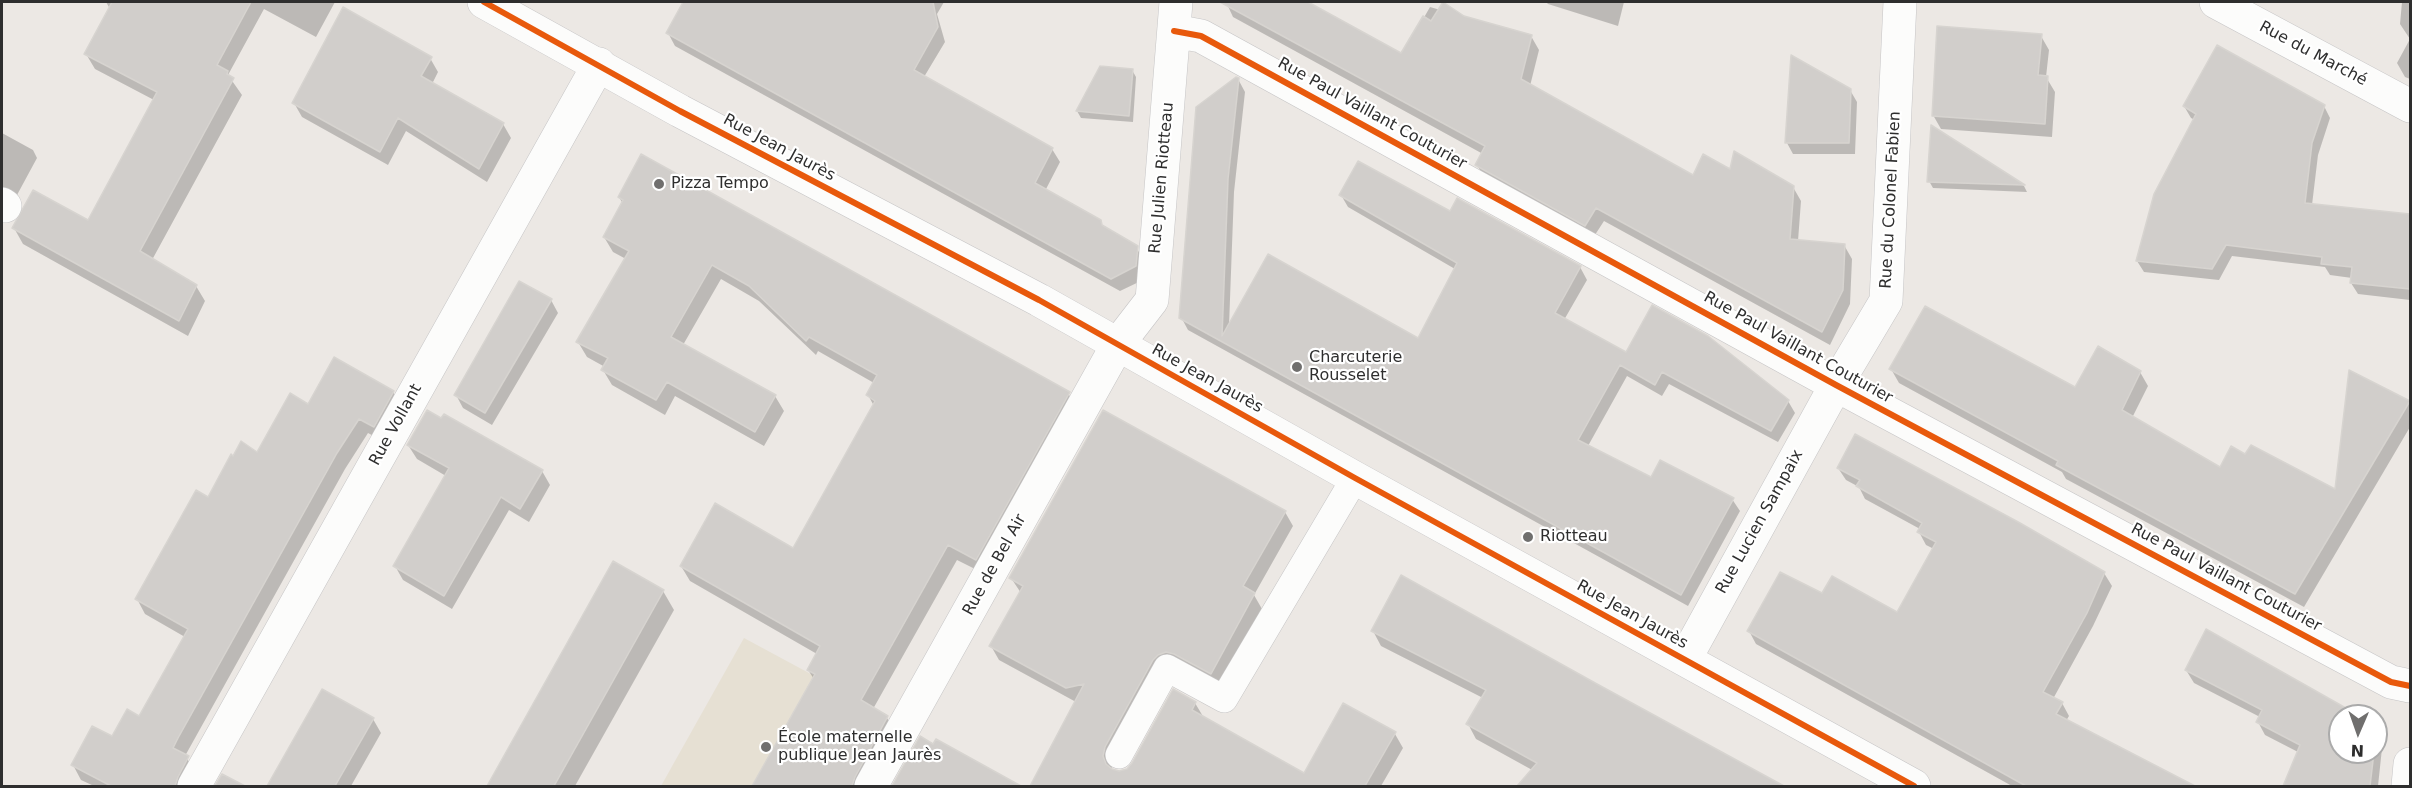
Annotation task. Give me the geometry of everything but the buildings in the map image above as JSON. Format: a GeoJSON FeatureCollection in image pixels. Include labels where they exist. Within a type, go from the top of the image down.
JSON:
{"type":"FeatureCollection","features":[{"type":"Feature","properties":{"kind":"street","name":"Rue Jean Jaurès"},"geometry":{"type":"LineString","coordinates":[[484,2],[680,111],[1119,344],[1354,478],[1914,786]]}},
{"type":"Feature","properties":{"kind":"street","name":"Rue du Colonel Fabien"},"geometry":{"type":"LineString","coordinates":[[1836,385],[1886,301],[1900,2]]}},
{"type":"Feature","properties":{"kind":"street","name":"Rue du Marché"},"geometry":{"type":"LineString","coordinates":[[2216,2],[2410,106]]}},
{"type":"Feature","properties":{"kind":"street","name":"Rue Paul Vaillant Couturier"},"geometry":{"type":"LineString","coordinates":[[1175,16],[1201,36],[1836,385],[2391,682],[2410,686]]}},
{"type":"Feature","properties":{"kind":"street","name":"Rue Julien Riotteau"},"geometry":{"type":"LineString","coordinates":[[1119,344],[1152,300],[1175,16]]}},
{"type":"Feature","properties":{"kind":"street","name":"Rue Vollant"},"geometry":{"type":"LineString","coordinates":[[194,786],[599,64]]}},
{"type":"Feature","properties":{"kind":"street","name":"Rue de Bel Air"},"geometry":{"type":"LineString","coordinates":[[871,786],[1119,344]]}},
{"type":"Feature","properties":{"kind":"street","name":"Rue Lucien Sampaix"},"geometry":{"type":"LineString","coordinates":[[1685,659],[1836,385]]}},
{"type":"Feature","properties":{"kind":"street"},"geometry":{"type":"LineString","coordinates":[[2408,786],[2410,764]]}},
{"type":"Feature","properties":{"kind":"lane"},"geometry":{"type":"LineString","coordinates":[[1119,755],[1167,668],[1224,699],[1354,478]]}},
{"type":"Feature","properties":{"kind":"shaded area","name":"École maternelle publique Jean Jaurès"},"geometry":{"type":"Polygon","coordinates":[[[744,638],[872,707],[827,786],[661,786],[744,638]]]}},
{"type":"Feature","properties":{"kind":"cycle path"},"geometry":{"type":"LineString","coordinates":[[484,2],[680,111],[1039,300],[1355,478],[1914,786]]}},
{"type":"Feature","properties":{"kind":"cycle path"},"geometry":{"type":"LineString","coordinates":[[1174,31],[1201,36],[1836,385],[2391,682],[2410,686]]}},
{"type":"Feature","properties":{"kind":"place","name":"Pizza Tempo"},"geometry":{"type":"Point","coordinates":[659,184]}},
{"type":"Feature","properties":{"kind":"place","name":"Charcuterie Rousselet"},"geometry":{"type":"Point","coordinates":[1297,367]}},
{"type":"Feature","properties":{"kind":"place","name":"Riotteau"},"geometry":{"type":"Point","coordinates":[1528,537]}},
{"type":"Feature","properties":{"kind":"place","name":"École maternelle publique Jean Jaurès"},"geometry":{"type":"Point","coordinates":[766,747]}}]}
